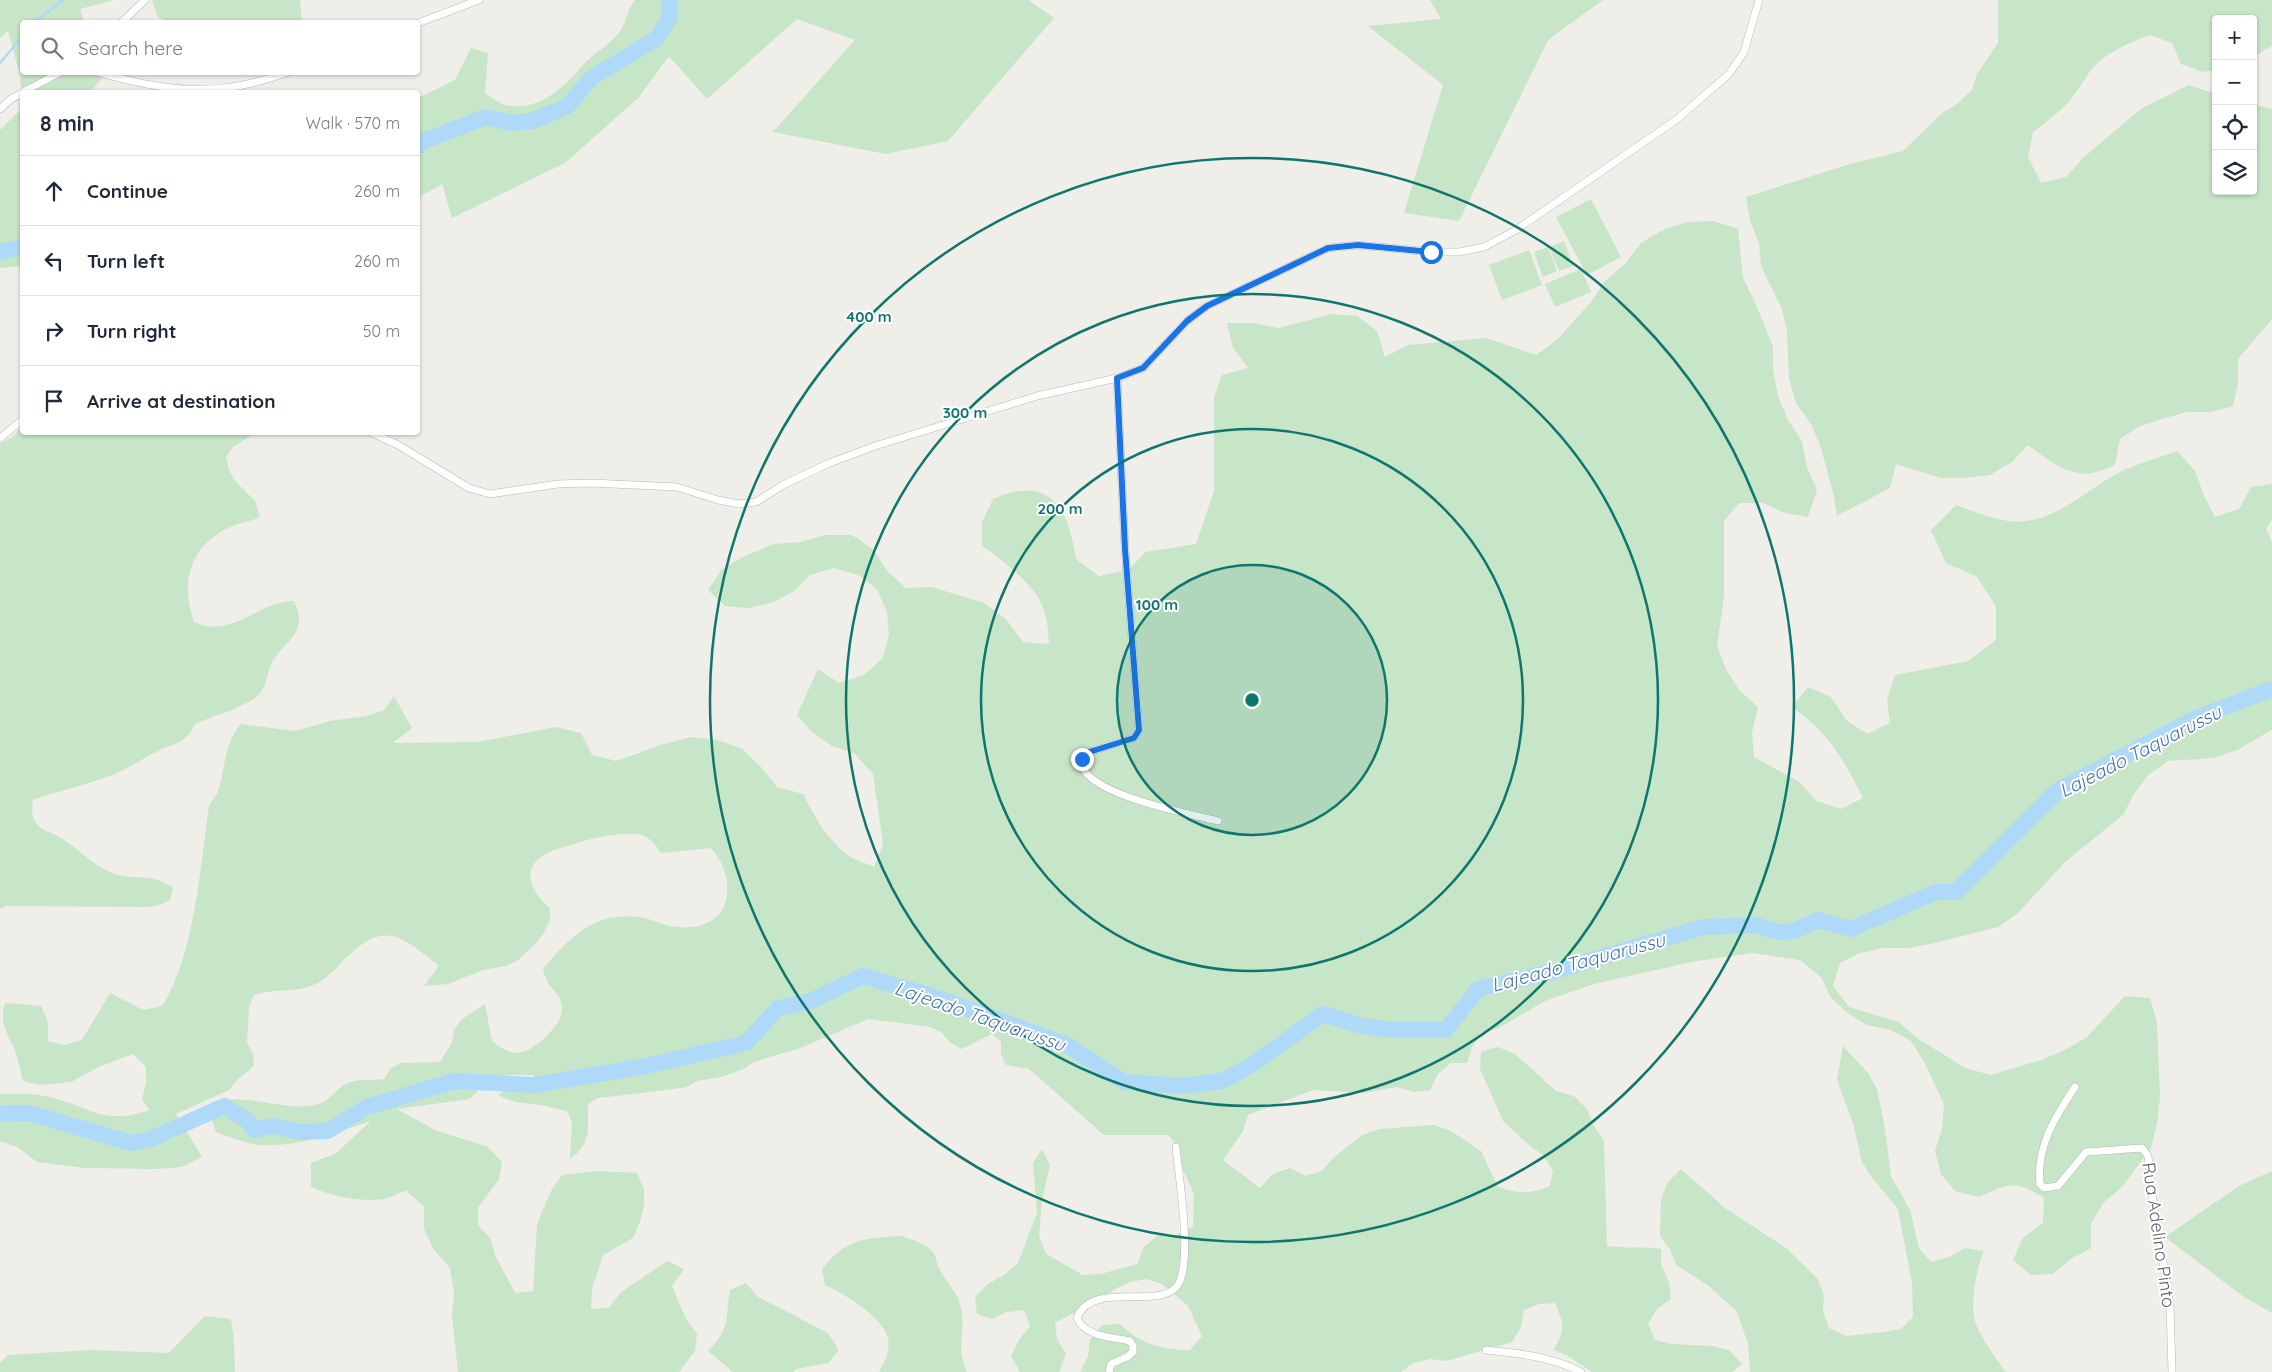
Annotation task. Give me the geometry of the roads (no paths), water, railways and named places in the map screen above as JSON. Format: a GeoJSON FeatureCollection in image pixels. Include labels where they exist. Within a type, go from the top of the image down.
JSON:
{"type":"FeatureCollection","features":[{"type":"Feature","properties":{"kind":"street"},"geometry":{"type":"LineString","coordinates":[[124,20],[145,0]]}},
{"type":"Feature","properties":{"kind":"street"},"geometry":{"type":"LineString","coordinates":[[420,22],[479,0]]}},
{"type":"Feature","properties":{"kind":"street"},"geometry":{"type":"LineString","coordinates":[[376,435],[398,445],[469,488],[490,494],[558,484],[631,485],[677,487],[718,500],[739,504],[756,502],[827,464],[875,446],[1038,396],[1117,378],[1143,368],[1187,321],[1207,306],[1328,248],[1358,245],[1431,252],[1459,252],[1484,247],[1516,230],[1676,120],[1729,74],[1744,52],[1759,0]]}},
{"type":"Feature","properties":{"kind":"street"},"geometry":{"type":"LineString","coordinates":[[28,90],[56,75]]}},
{"type":"Feature","properties":{"kind":"street"},"geometry":{"type":"LineString","coordinates":[[107,75],[173,90],[218,90],[265,81],[280,75]]}},
{"type":"Feature","properties":{"kind":"street"},"geometry":{"type":"LineString","coordinates":[[0,109],[11,98],[20,94]]}},
{"type":"Feature","properties":{"kind":"street"},"geometry":{"type":"LineString","coordinates":[[1117,378],[1125,549],[1139,730],[1134,738],[1086,753],[1082,759],[1083,769],[1094,780],[1118,794],[1218,821]]}},
{"type":"Feature","properties":{"kind":"street"},"geometry":{"type":"LineString","coordinates":[[0,438],[20,422]]}},
{"type":"Feature","properties":{"kind":"street","name":"Rua Adelino Pinto"},"geometry":{"type":"LineString","coordinates":[[2075,1087],[2050,1127],[2043,1146],[2039,1173],[2040,1184],[2044,1188],[2058,1186],[2086,1152],[2142,1148],[2146,1150],[2170,1305],[2172,1372]]}},
{"type":"Feature","properties":{"kind":"street"},"geometry":{"type":"LineString","coordinates":[[1109,1372],[1111,1364],[1127,1357],[1133,1352],[1133,1346],[1130,1341],[1089,1332],[1081,1326],[1077,1318],[1080,1310],[1092,1302],[1113,1297],[1163,1295],[1174,1290],[1179,1282],[1185,1250],[1176,1147]]}},
{"type":"Feature","properties":{"kind":"street"},"geometry":{"type":"LineString","coordinates":[[1486,1350],[1521,1353],[1570,1366],[1581,1372]]}},
{"type":"Feature","properties":{"kind":"waterway"},"geometry":{"type":"LineString","coordinates":[[38,20],[63,0]]}},
{"type":"Feature","properties":{"kind":"waterway"},"geometry":{"type":"LineString","coordinates":[[420,144],[486,117],[511,123],[532,121],[568,106],[591,78],[656,39],[669,19],[669,0]]}},
{"type":"Feature","properties":{"kind":"waterway"},"geometry":{"type":"LineString","coordinates":[[0,63],[20,39]]}},
{"type":"Feature","properties":{"kind":"waterway"},"geometry":{"type":"LineString","coordinates":[[0,252],[20,247]]}},
{"type":"Feature","properties":{"kind":"waterway","name":"Lajeado Taquarussu"},"geometry":{"type":"LineString","coordinates":[[0,1114],[29,1113],[131,1143],[151,1139],[224,1106],[248,1121],[254,1130],[273,1126],[300,1132],[328,1131],[367,1107],[454,1081],[534,1085],[646,1066],[746,1043],[778,1008],[811,1001],[863,976],[941,999],[1067,1045],[1124,1082],[1183,1086],[1222,1081],[1250,1066],[1323,1014],[1362,1026],[1392,1030],[1446,1030],[1478,989],[1555,971],[1703,927],[1756,925],[1778,932],[1794,931],[1818,920],[1851,929],[1936,892],[1956,892],[2058,790],[2194,719],[2272,689]]}}]}
